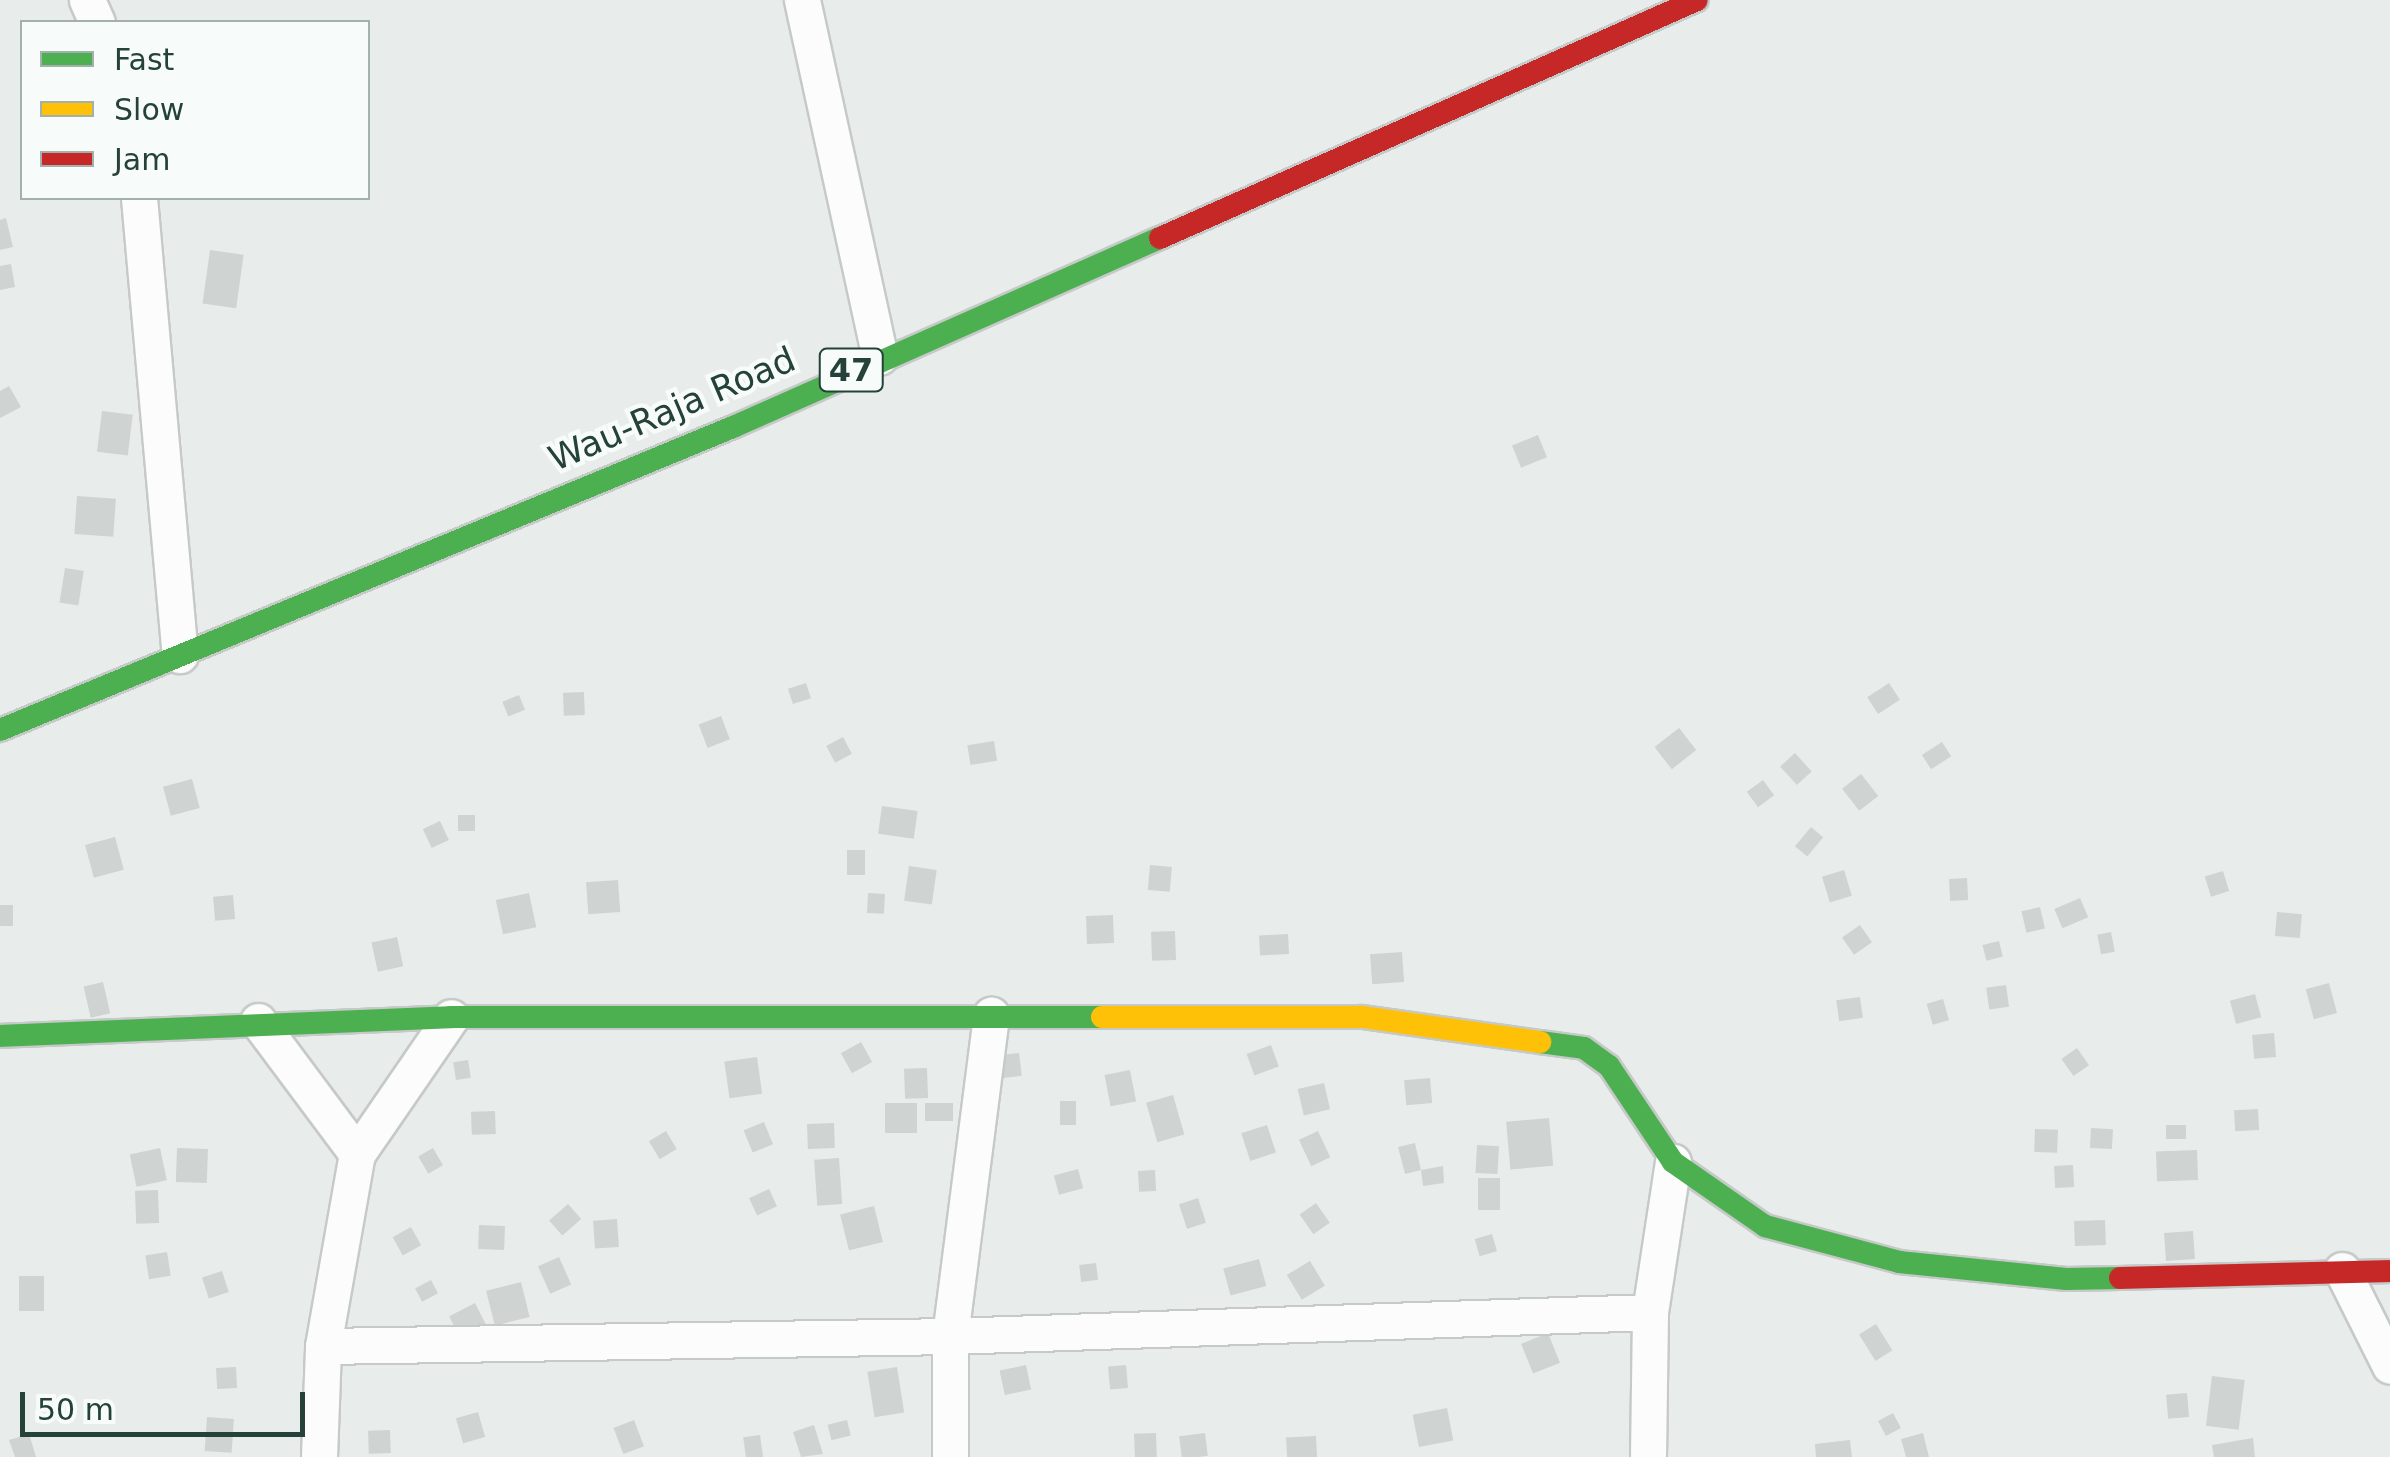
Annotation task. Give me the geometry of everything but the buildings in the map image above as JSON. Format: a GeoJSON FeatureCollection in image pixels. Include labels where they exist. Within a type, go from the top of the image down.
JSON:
{"type":"FeatureCollection","features":[{"type":"Feature","properties":{"kind":"street"},"geometry":{"type":"LineString","coordinates":[[802,0],[880,356]]}},
{"type":"Feature","properties":{"kind":"street","name":"Wau-Raja Road"},"geometry":{"type":"LineString","coordinates":[[0,730],[733,427],[880,356],[1697,0]]}},
{"type":"Feature","properties":{"kind":"street"},"geometry":{"type":"LineString","coordinates":[[139,200],[180,655]]}},
{"type":"Feature","properties":{"kind":"street"},"geometry":{"type":"LineString","coordinates":[[950,1457],[950,1336],[992,1015]]}},
{"type":"Feature","properties":{"kind":"street"},"geometry":{"type":"LineString","coordinates":[[320,1457],[324,1346],[357,1154],[451,1017]]}},
{"type":"Feature","properties":{"kind":"street"},"geometry":{"type":"LineString","coordinates":[[0,1036],[258,1021],[451,1017],[1362,1017],[1584,1048],[1609,1066],[1673,1162],[1765,1226],[1899,1262],[2066,1279],[2390,1270]]}},
{"type":"Feature","properties":{"kind":"street"},"geometry":{"type":"LineString","coordinates":[[258,1021],[357,1154]]}},
{"type":"Feature","properties":{"kind":"street"},"geometry":{"type":"LineString","coordinates":[[1648,1457],[1650,1312],[1673,1162]]}},
{"type":"Feature","properties":{"kind":"street"},"geometry":{"type":"LineString","coordinates":[[2342,1270],[2390,1366]]}},
{"type":"Feature","properties":{"kind":"street"},"geometry":{"type":"LineString","coordinates":[[324,1346],[950,1336],[1650,1312]]}},
{"type":"Feature","properties":{"kind":"traffic: fast"},"geometry":{"type":"LineString","coordinates":[[0,730],[733,427],[1160,238]]}},
{"type":"Feature","properties":{"kind":"traffic: fast"},"geometry":{"type":"LineString","coordinates":[[0,1036],[451,1017],[1102,1017]]}},
{"type":"Feature","properties":{"kind":"traffic: fast"},"geometry":{"type":"LineString","coordinates":[[1540,1042],[1584,1048],[1609,1066],[1673,1162],[1765,1226],[1899,1262],[2066,1279],[2120,1278]]}},
{"type":"Feature","properties":{"kind":"traffic: slow"},"geometry":{"type":"LineString","coordinates":[[1102,1017],[1362,1017],[1540,1042]]}},
{"type":"Feature","properties":{"kind":"traffic: jam"},"geometry":{"type":"LineString","coordinates":[[1160,238],[1697,0]]}},
{"type":"Feature","properties":{"kind":"traffic: jam"},"geometry":{"type":"LineString","coordinates":[[2120,1278],[2390,1271]]}}]}
